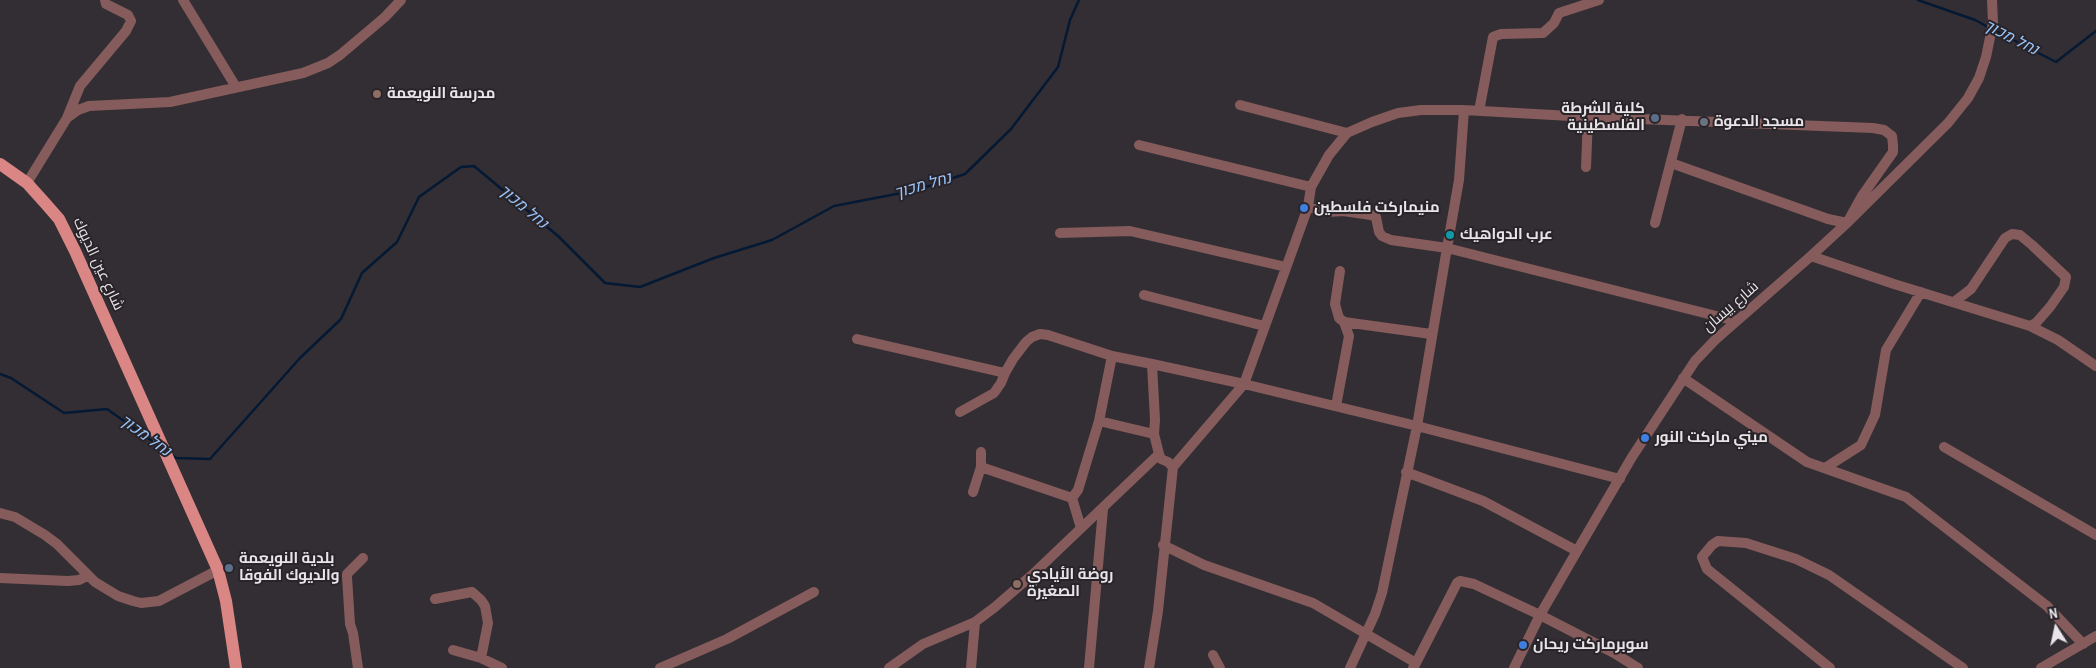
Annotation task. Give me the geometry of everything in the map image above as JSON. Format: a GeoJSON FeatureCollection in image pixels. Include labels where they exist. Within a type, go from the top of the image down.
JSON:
{"type":"FeatureCollection","features":[{"type":"Feature","properties":{"kind":"main road","name":"شارع عين الديوك"},"geometry":{"type":"LineString","coordinates":[[0,164],[27,183],[59,219],[161,440],[218,570],[228,609],[236,668]]}},
{"type":"Feature","properties":{"kind":"street"},"geometry":{"type":"LineString","coordinates":[[27,183],[67,118],[80,86],[131,22],[128,15],[106,4],[105,0]]}},
{"type":"Feature","properties":{"kind":"street"},"geometry":{"type":"LineString","coordinates":[[184,0],[236,87]]}},
{"type":"Feature","properties":{"kind":"street"},"geometry":{"type":"LineString","coordinates":[[67,118],[73,112],[90,106],[170,102],[303,73],[328,63],[376,26],[401,0]]}},
{"type":"Feature","properties":{"kind":"street"},"geometry":{"type":"LineString","coordinates":[[1479,111],[1493,37],[1501,34],[1543,33],[1554,23],[1559,13],[1598,0]]}},
{"type":"Feature","properties":{"kind":"street","name":"شارع بيسان"},"geometry":{"type":"LineString","coordinates":[[1514,668],[1540,615],[1577,551],[1695,361],[1736,321],[1847,223],[1955,115],[1979,78],[1993,23],[1992,0]]}},
{"type":"Feature","properties":{"kind":"street"},"geometry":{"type":"LineString","coordinates":[[1240,105],[1347,134]]}},
{"type":"Feature","properties":{"kind":"street"},"geometry":{"type":"LineString","coordinates":[[1149,668],[1158,612],[1163,545],[1173,467],[1244,384],[1308,207],[1311,187],[1329,155],[1347,134],[1372,122],[1398,114],[1421,110],[1464,110],[1588,117],[1806,124],[1884,130],[1892,136],[1894,152],[1862,196],[1847,223],[1828,219],[1671,162]]}},
{"type":"Feature","properties":{"kind":"street"},"geometry":{"type":"LineString","coordinates":[[1350,668],[1375,614],[1386,576],[1417,426],[1431,334],[1459,180],[1464,110]]}},
{"type":"Feature","properties":{"kind":"street"},"geometry":{"type":"LineString","coordinates":[[1586,167],[1588,117]]}},
{"type":"Feature","properties":{"kind":"street"},"geometry":{"type":"LineString","coordinates":[[1655,224],[1682,119]]}},
{"type":"Feature","properties":{"kind":"street"},"geometry":{"type":"LineString","coordinates":[[1139,145],[1311,187]]}},
{"type":"Feature","properties":{"kind":"street"},"geometry":{"type":"LineString","coordinates":[[1308,207],[1328,212],[1344,211],[1371,214],[1376,217],[1379,232],[1382,236],[1391,240],[1447,248],[1736,321]]}},
{"type":"Feature","properties":{"kind":"street"},"geometry":{"type":"LineString","coordinates":[[1060,232],[1130,231],[1286,267]]}},
{"type":"Feature","properties":{"kind":"street"},"geometry":{"type":"LineString","coordinates":[[1954,302],[1971,289],[2005,238],[2012,234],[2020,235],[2066,276],[2064,287],[2050,307],[2036,323],[2030,326]]}},
{"type":"Feature","properties":{"kind":"street"},"geometry":{"type":"LineString","coordinates":[[1811,256],[2030,326],[2058,340],[2096,366]]}},
{"type":"Feature","properties":{"kind":"street"},"geometry":{"type":"LineString","coordinates":[[1340,271],[1335,304],[1339,318],[1344,322],[1431,334]]}},
{"type":"Feature","properties":{"kind":"street"},"geometry":{"type":"LineString","coordinates":[[1825,468],[1861,445],[1875,415],[1886,350],[1921,292]]}},
{"type":"Feature","properties":{"kind":"street"},"geometry":{"type":"LineString","coordinates":[[1144,295],[1264,326]]}},
{"type":"Feature","properties":{"kind":"street"},"geometry":{"type":"LineString","coordinates":[[1336,406],[1349,336],[1344,322]]}},
{"type":"Feature","properties":{"kind":"street"},"geometry":{"type":"LineString","coordinates":[[960,412],[994,393],[1013,359],[1026,342],[1032,336],[1040,334],[1112,356],[1336,406],[1620,479]]}},
{"type":"Feature","properties":{"kind":"street"},"geometry":{"type":"LineString","coordinates":[[857,339],[1005,373]]}},
{"type":"Feature","properties":{"kind":"street"},"geometry":{"type":"LineString","coordinates":[[1072,498],[1078,490],[1099,421],[1112,356]]}},
{"type":"Feature","properties":{"kind":"street"},"geometry":{"type":"LineString","coordinates":[[1152,364],[1156,420],[1154,434],[1161,459],[1173,467]]}},
{"type":"Feature","properties":{"kind":"street"},"geometry":{"type":"LineString","coordinates":[[1683,378],[1807,462],[1906,497],[2047,606],[2083,644]]}},
{"type":"Feature","properties":{"kind":"street"},"geometry":{"type":"LineString","coordinates":[[1099,421],[1154,434]]}},
{"type":"Feature","properties":{"kind":"street"},"geometry":{"type":"LineString","coordinates":[[1944,447],[2096,535]]}},
{"type":"Feature","properties":{"kind":"street"},"geometry":{"type":"LineString","coordinates":[[973,492],[981,467],[981,452]]}},
{"type":"Feature","properties":{"kind":"street"},"geometry":{"type":"LineString","coordinates":[[889,668],[923,644],[975,622],[1009,596],[1159,454]]}},
{"type":"Feature","properties":{"kind":"street"},"geometry":{"type":"LineString","coordinates":[[981,467],[1072,498]]}},
{"type":"Feature","properties":{"kind":"street"},"geometry":{"type":"LineString","coordinates":[[1406,472],[1483,501],[1577,551]]}},
{"type":"Feature","properties":{"kind":"street"},"geometry":{"type":"LineString","coordinates":[[1072,498],[1081,528]]}},
{"type":"Feature","properties":{"kind":"street"},"geometry":{"type":"LineString","coordinates":[[1089,668],[1102,509]]}},
{"type":"Feature","properties":{"kind":"street"},"geometry":{"type":"LineString","coordinates":[[0,512],[15,517],[44,535],[69,555],[86,576],[118,596],[132,601],[151,603],[168,597],[218,570]]}},
{"type":"Feature","properties":{"kind":"street"},"geometry":{"type":"LineString","coordinates":[[1830,668],[1707,569],[1702,557],[1712,545],[1718,541],[1746,543],[1796,559],[1829,575],[1963,668]]}},
{"type":"Feature","properties":{"kind":"street"},"geometry":{"type":"LineString","coordinates":[[1163,545],[1204,565],[1313,602],[1415,665],[1457,583],[1460,581],[1474,584],[1540,615],[1614,653],[1638,668]]}},
{"type":"Feature","properties":{"kind":"street"},"geometry":{"type":"LineString","coordinates":[[358,668],[350,624],[347,574],[364,558]]}},
{"type":"Feature","properties":{"kind":"street"},"geometry":{"type":"LineString","coordinates":[[0,578],[68,582],[79,580],[86,576]]}},
{"type":"Feature","properties":{"kind":"street"},"geometry":{"type":"LineString","coordinates":[[435,599],[472,592],[481,600],[485,606],[488,623],[481,658]]}},
{"type":"Feature","properties":{"kind":"street"},"geometry":{"type":"LineString","coordinates":[[660,668],[727,638],[814,592]]}},
{"type":"Feature","properties":{"kind":"street"},"geometry":{"type":"LineString","coordinates":[[970,668],[975,622]]}},
{"type":"Feature","properties":{"kind":"street"},"geometry":{"type":"LineString","coordinates":[[2041,668],[2096,636]]}},
{"type":"Feature","properties":{"kind":"street"},"geometry":{"type":"LineString","coordinates":[[453,650],[481,658],[502,668]]}},
{"type":"Feature","properties":{"kind":"street"},"geometry":{"type":"LineString","coordinates":[[1213,655],[1220,668]]}},
{"type":"Feature","properties":{"kind":"waterway","name":"נחל מכוך"},"geometry":{"type":"LineString","coordinates":[[172,455],[176,458],[210,459],[300,358],[341,319],[362,273],[397,242],[419,197],[461,167],[474,166],[558,236],[605,283],[640,287],[714,258],[772,240],[834,206],[917,190],[965,174],[1011,129],[1058,67],[1070,20],[1079,0]]}},
{"type":"Feature","properties":{"kind":"waterway","name":"נחל מכוך"},"geometry":{"type":"LineString","coordinates":[[1918,0],[1975,20],[1988,27]]}},
{"type":"Feature","properties":{"kind":"waterway","name":"נחל מכוך"},"geometry":{"type":"LineString","coordinates":[[1996,31],[2056,62],[2096,31]]}},
{"type":"Feature","properties":{"kind":"waterway","name":"נחל מכוך"},"geometry":{"type":"LineString","coordinates":[[0,374],[11,378],[64,413],[107,409],[155,443]]}},
{"type":"Feature","properties":{"kind":"place","name":"مدرسة النويعمة"},"geometry":{"type":"Point","coordinates":[377,94]}},
{"type":"Feature","properties":{"kind":"place","name":"كلية الشرطة الفلسطينية"},"geometry":{"type":"Point","coordinates":[1655,118]}},
{"type":"Feature","properties":{"kind":"place","name":"مسجد الدعوة"},"geometry":{"type":"Point","coordinates":[1704,122]}},
{"type":"Feature","properties":{"kind":"place","name":"منيماركت فلسطين"},"geometry":{"type":"Point","coordinates":[1304,208]}},
{"type":"Feature","properties":{"kind":"place","name":"عرب الدواهيك"},"geometry":{"type":"Point","coordinates":[1450,235]}},
{"type":"Feature","properties":{"kind":"place","name":"ميني ماركت النور"},"geometry":{"type":"Point","coordinates":[1645,438]}},
{"type":"Feature","properties":{"kind":"place","name":"بلدية النويعمة والديوك الفوقا"},"geometry":{"type":"Point","coordinates":[229,568]}},
{"type":"Feature","properties":{"kind":"place","name":"روضة الأيادي الصغيرة"},"geometry":{"type":"Point","coordinates":[1017,584]}},
{"type":"Feature","properties":{"kind":"place","name":"سوبرماركت ريحان"},"geometry":{"type":"Point","coordinates":[1523,645]}}]}
